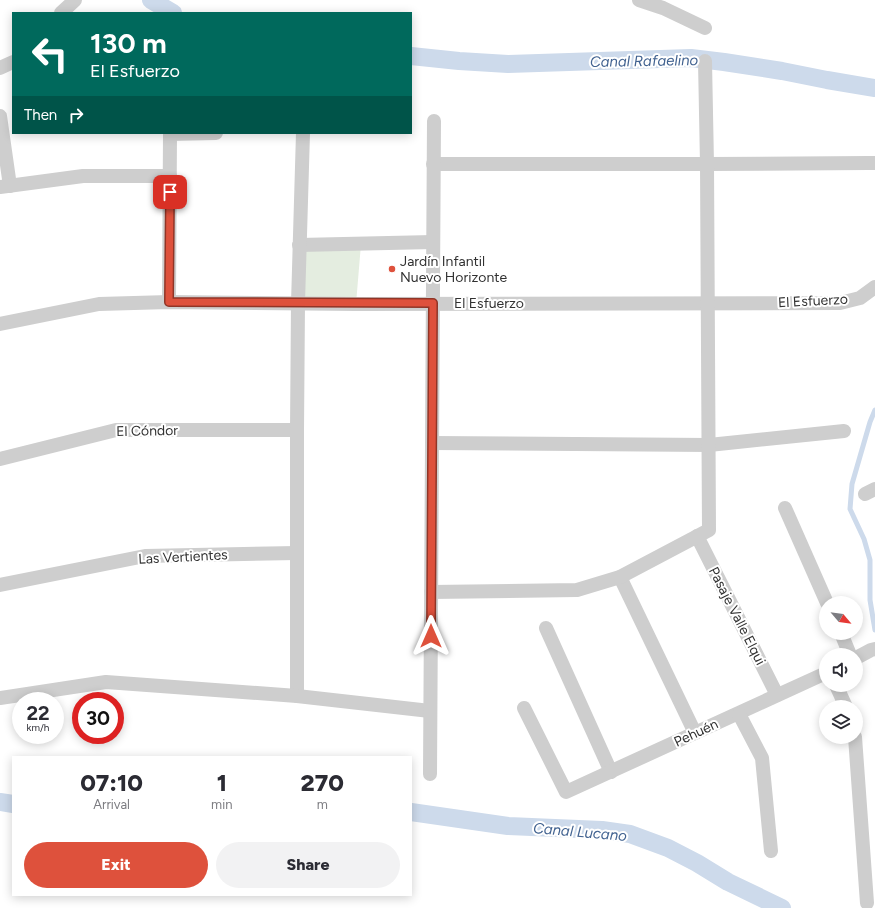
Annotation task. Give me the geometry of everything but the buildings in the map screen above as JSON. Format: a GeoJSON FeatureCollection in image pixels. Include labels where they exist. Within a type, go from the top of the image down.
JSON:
{"type":"FeatureCollection","features":[{"type":"Feature","properties":{"kind":"street"},"geometry":{"type":"LineString","coordinates":[[62,12],[75,0]]}},
{"type":"Feature","properties":{"kind":"street"},"geometry":{"type":"LineString","coordinates":[[638,0],[663,4],[705,28]]}},
{"type":"Feature","properties":{"kind":"street"},"geometry":{"type":"LineString","coordinates":[[431,592],[577,590],[620,577],[709,530],[705,61]]}},
{"type":"Feature","properties":{"kind":"street"},"geometry":{"type":"LineString","coordinates":[[0,68],[12,62]]}},
{"type":"Feature","properties":{"kind":"street"},"geometry":{"type":"LineString","coordinates":[[0,116],[5,187],[83,176],[170,176]]}},
{"type":"Feature","properties":{"kind":"street"},"geometry":{"type":"LineString","coordinates":[[430,774],[434,121]]}},
{"type":"Feature","properties":{"kind":"street"},"geometry":{"type":"LineString","coordinates":[[169,302],[170,134]]}},
{"type":"Feature","properties":{"kind":"street"},"geometry":{"type":"LineString","coordinates":[[297,696],[298,303],[303,134]]}},
{"type":"Feature","properties":{"kind":"street"},"geometry":{"type":"LineString","coordinates":[[433,164],[875,164]]}},
{"type":"Feature","properties":{"kind":"street"},"geometry":{"type":"LineString","coordinates":[[299,245],[433,242]]}},
{"type":"Feature","properties":{"kind":"street","name":"El Esfuerzo"},"geometry":{"type":"LineString","coordinates":[[0,324],[99,304],[169,302],[840,303],[860,298],[875,287]]}},
{"type":"Feature","properties":{"kind":"street","name":"El Cóndor"},"geometry":{"type":"LineString","coordinates":[[0,459],[116,430],[297,430]]}},
{"type":"Feature","properties":{"kind":"street"},"geometry":{"type":"LineString","coordinates":[[432,443],[709,445],[844,432]]}},
{"type":"Feature","properties":{"kind":"street"},"geometry":{"type":"LineString","coordinates":[[785,508],[824,596]]}},
{"type":"Feature","properties":{"kind":"street","name":"Pasaje Valle Elqui"},"geometry":{"type":"LineString","coordinates":[[697,536],[777,696]]}},
{"type":"Feature","properties":{"kind":"street","name":"Las Vertientes"},"geometry":{"type":"LineString","coordinates":[[0,585],[145,556],[297,553]]}},
{"type":"Feature","properties":{"kind":"street"},"geometry":{"type":"LineString","coordinates":[[620,577],[695,733]]}},
{"type":"Feature","properties":{"kind":"street"},"geometry":{"type":"LineString","coordinates":[[546,628],[611,772]]}},
{"type":"Feature","properties":{"kind":"street"},"geometry":{"type":"LineString","coordinates":[[863,655],[873,650]]}},
{"type":"Feature","properties":{"kind":"street","name":"Pehuén"},"geometry":{"type":"LineString","coordinates":[[524,708],[566,792],[819,676]]}},
{"type":"Feature","properties":{"kind":"street"},"geometry":{"type":"LineString","coordinates":[[0,698],[106,682],[297,696],[430,711]]}},
{"type":"Feature","properties":{"kind":"street"},"geometry":{"type":"LineString","coordinates":[[739,714],[762,758],[771,851]]}},
{"type":"Feature","properties":{"kind":"street"},"geometry":{"type":"LineString","coordinates":[[856,744],[867,903]]}},
{"type":"Feature","properties":{"kind":"shaded area"},"geometry":{"type":"Polygon","coordinates":[[[361,244],[356,304],[298,303],[299,245],[361,244]]]}},
{"type":"Feature","properties":{"kind":"waterway","name":"Canal Rafaelino"},"geometry":{"type":"LineString","coordinates":[[151,0],[171,12]]}},
{"type":"Feature","properties":{"kind":"waterway","name":"Canal Rafaelino"},"geometry":{"type":"LineString","coordinates":[[412,56],[508,64],[691,58],[782,71],[875,88]]}},
{"type":"Feature","properties":{"kind":"waterway"},"geometry":{"type":"LineString","coordinates":[[875,410],[870,422],[852,484],[850,509],[864,539],[870,560],[870,600],[875,630]]}},
{"type":"Feature","properties":{"kind":"waterway","name":"Canal Lucano"},"geometry":{"type":"LineString","coordinates":[[0,802],[12,804]]}},
{"type":"Feature","properties":{"kind":"waterway","name":"Canal Lucano"},"geometry":{"type":"LineString","coordinates":[[412,812],[508,826],[602,830],[630,834],[668,848],[697,863],[728,882],[782,908]]}},
{"type":"Feature","properties":{"kind":"place","name":"Jardín Infantil Nuevo Horizonte"},"geometry":{"type":"Point","coordinates":[392,269]}},
{"type":"Feature","properties":{"kind":"route"},"geometry":{"type":"LineString","coordinates":[[170,192],[169,302],[356,304],[433,303],[431,636]]}}]}
